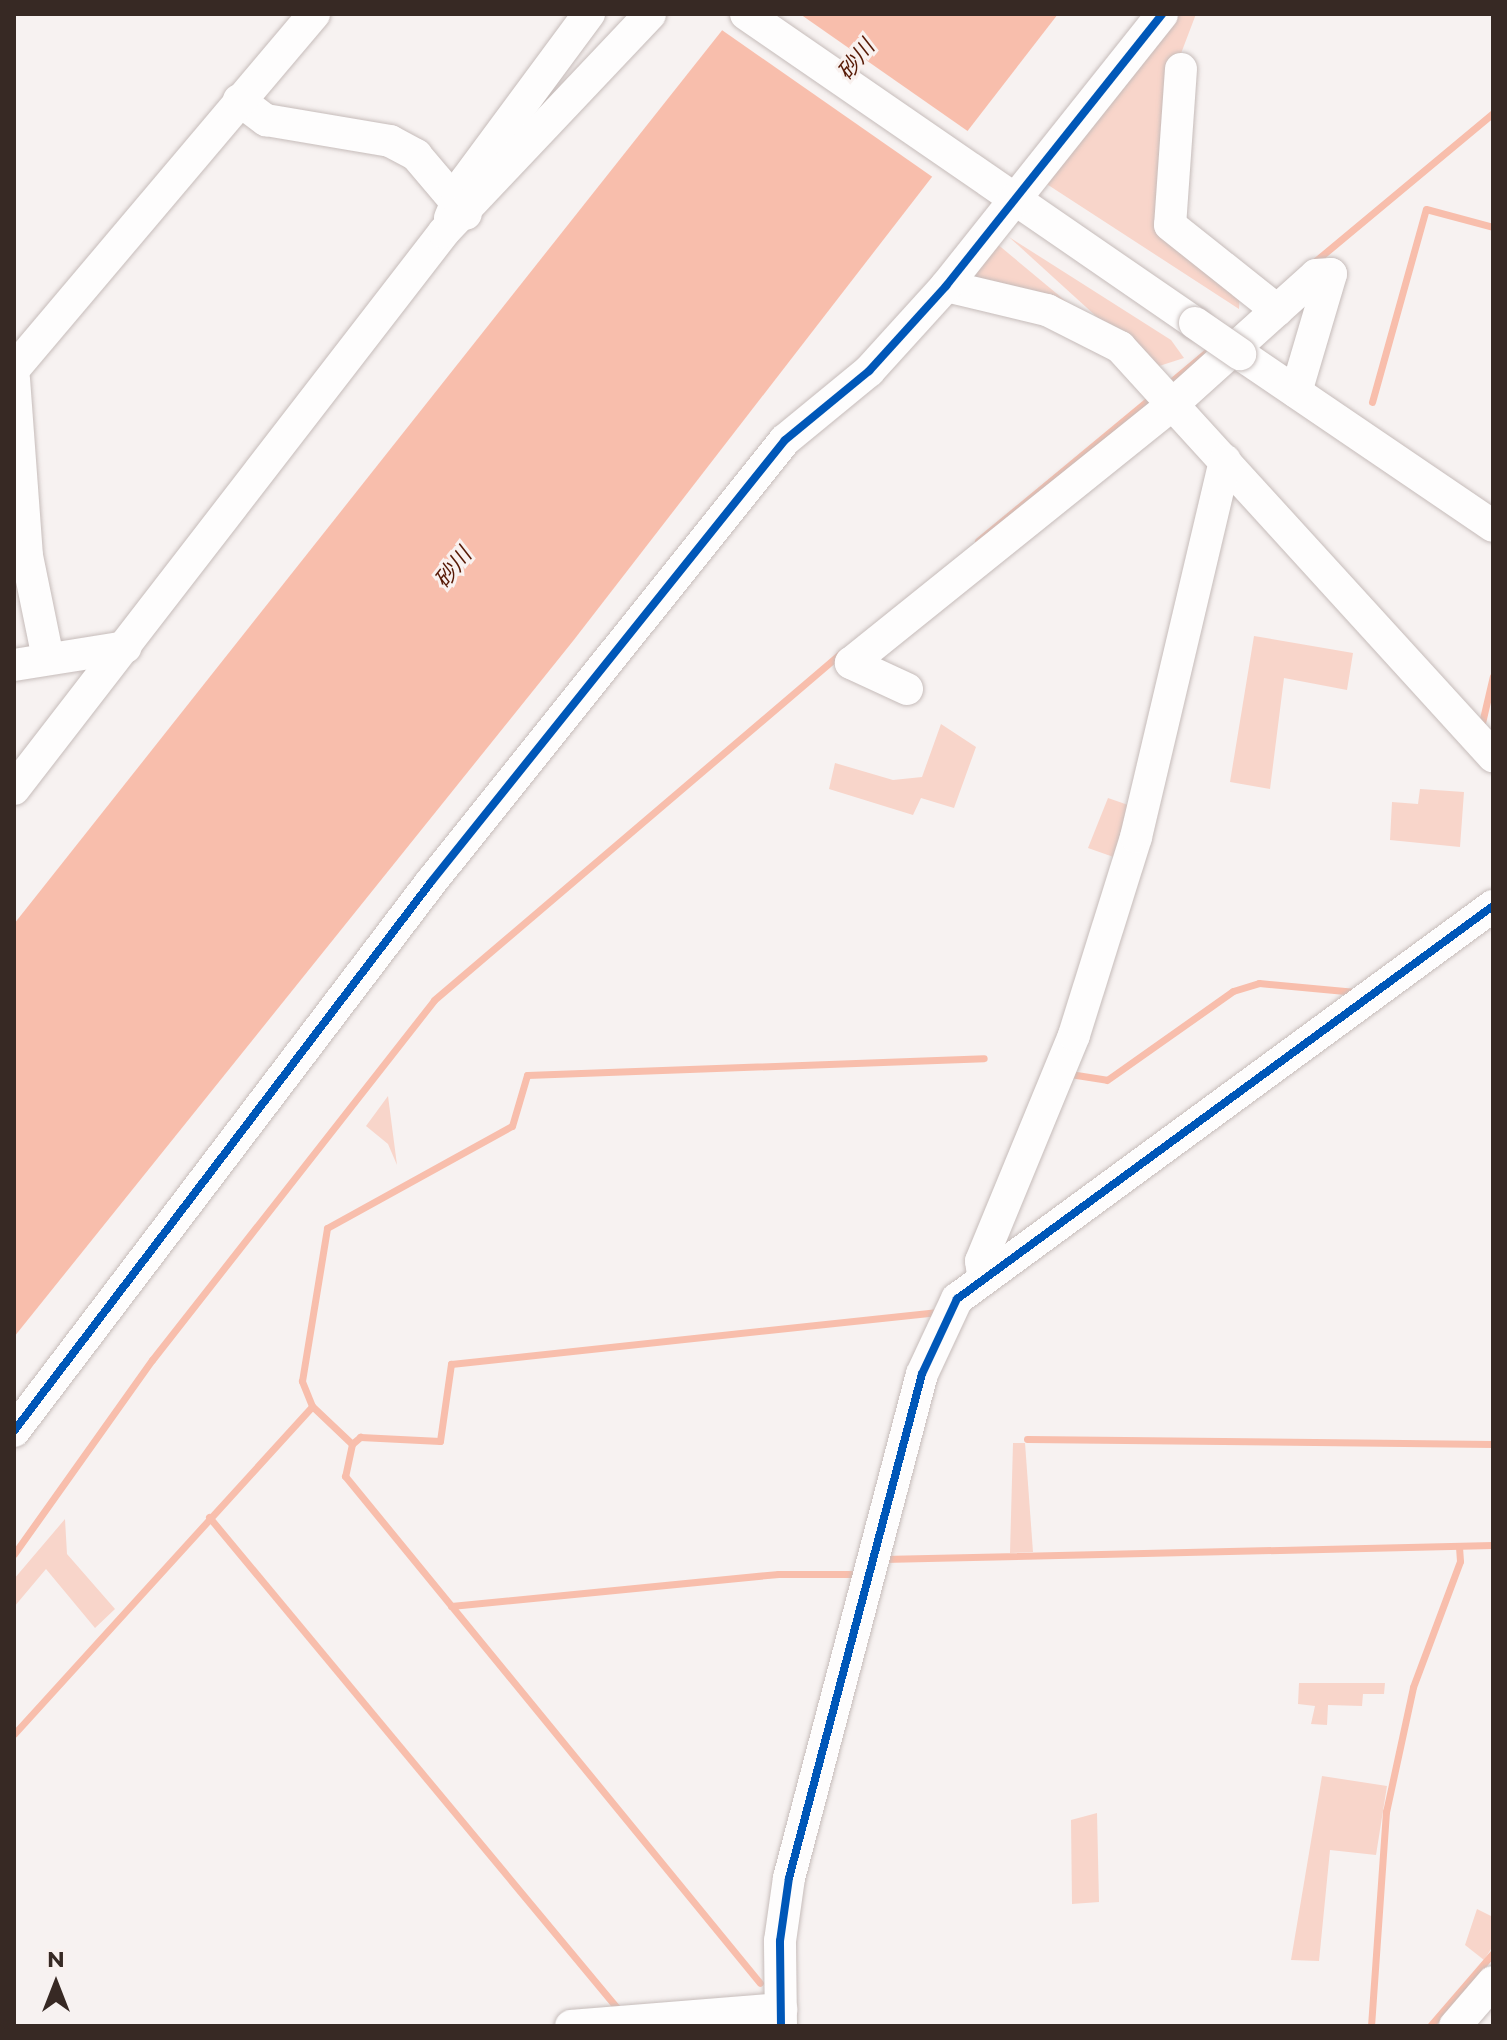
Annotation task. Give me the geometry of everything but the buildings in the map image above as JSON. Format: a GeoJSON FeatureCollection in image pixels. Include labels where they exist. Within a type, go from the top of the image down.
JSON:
{"type":"FeatureCollection","features":[{"type":"Feature","properties":{"kind":"street"},"geometry":{"type":"LineString","coordinates":[[14,369],[244,104],[314,14]]}},
{"type":"Feature","properties":{"kind":"street"},"geometry":{"type":"LineString","coordinates":[[14,789],[456,216],[589,14]]}},
{"type":"Feature","properties":{"kind":"street"},"geometry":{"type":"LineString","coordinates":[[456,216],[650,14]]}},
{"type":"Feature","properties":{"kind":"street"},"geometry":{"type":"LineString","coordinates":[[746,14],[1493,526]]}},
{"type":"Feature","properties":{"kind":"street"},"geometry":{"type":"LineString","coordinates":[[14,1431],[431,882],[785,440],[869,371],[946,286],[1012,196],[1162,14]]}},
{"type":"Feature","properties":{"kind":"street"},"geometry":{"type":"LineString","coordinates":[[1181,69],[1170,225],[1270,304]]}},
{"type":"Feature","properties":{"kind":"street"},"geometry":{"type":"LineString","coordinates":[[244,104],[266,120],[390,141],[416,155],[456,216]]}},
{"type":"Feature","properties":{"kind":"street"},"geometry":{"type":"LineString","coordinates":[[907,689],[851,663],[1173,393],[1270,304],[1316,275],[1331,274],[1296,392]]}},
{"type":"Feature","properties":{"kind":"street"},"geometry":{"type":"LineString","coordinates":[[946,286],[1090,327],[1173,393],[1225,460],[1493,756]]}},
{"type":"Feature","properties":{"kind":"street"},"geometry":{"type":"LineString","coordinates":[[14,379],[27,556],[48,658]]}},
{"type":"Feature","properties":{"kind":"street"},"geometry":{"type":"LineString","coordinates":[[983,1275],[981,1261],[1074,1035],[1136,837],[1225,460]]}},
{"type":"Feature","properties":{"kind":"street"},"geometry":{"type":"LineString","coordinates":[[14,665],[126,647]]}},
{"type":"Feature","properties":{"kind":"street"},"geometry":{"type":"LineString","coordinates":[[571,2026],[781,2018],[784,1903],[869,1561],[938,1330],[983,1275],[1493,906]]}},
{"type":"Feature","properties":{"kind":"street"},"geometry":{"type":"LineString","coordinates":[[1455,2026],[1493,1982]]}},
{"type":"Feature","properties":{"kind":"shaded area"},"geometry":{"type":"Polygon","coordinates":[[[1172,14],[1196,14],[1177,64],[1162,223],[1240,289],[1239,309],[1042,181],[1172,14]]]}},
{"type":"Feature","properties":{"kind":"shaded area"},"geometry":{"type":"Polygon","coordinates":[[[1009,237],[1171,340],[1184,358],[1153,368],[1009,237]]]}},
{"type":"Feature","properties":{"kind":"shaded area"},"geometry":{"type":"Polygon","coordinates":[[[996,243],[1086,318],[969,277],[996,243]]]}},
{"type":"Feature","properties":{"kind":"shaded area"},"geometry":{"type":"Polygon","coordinates":[[[1254,636],[1353,653],[1347,690],[1284,678],[1270,789],[1230,782],[1254,636]]]}},
{"type":"Feature","properties":{"kind":"shaded area"},"geometry":{"type":"Polygon","coordinates":[[[941,724],[976,747],[954,808],[921,798],[913,815],[829,789],[835,763],[893,780],[922,777],[941,724]]]}},
{"type":"Feature","properties":{"kind":"shaded area"},"geometry":{"type":"Polygon","coordinates":[[[1420,789],[1464,792],[1460,847],[1390,840],[1392,802],[1418,804],[1420,789]]]}},
{"type":"Feature","properties":{"kind":"shaded area"},"geometry":{"type":"Polygon","coordinates":[[[1108,798],[1131,806],[1122,860],[1088,848],[1108,798]]]}},
{"type":"Feature","properties":{"kind":"shaded area"},"geometry":{"type":"Polygon","coordinates":[[[388,1096],[397,1165],[388,1144],[366,1126],[388,1096]]]}},
{"type":"Feature","properties":{"kind":"shaded area"},"geometry":{"type":"Polygon","coordinates":[[[1013,1443],[1025,1443],[1033,1552],[1010,1553],[1013,1443]]]}},
{"type":"Feature","properties":{"kind":"shaded area"},"geometry":{"type":"Polygon","coordinates":[[[65,1519],[67,1554],[115,1609],[95,1628],[46,1569],[14,1607],[14,1579],[65,1519]]]}},
{"type":"Feature","properties":{"kind":"shaded area"},"geometry":{"type":"Polygon","coordinates":[[[1299,1683],[1385,1683],[1384,1694],[1363,1694],[1362,1706],[1328,1705],[1327,1725],[1311,1724],[1315,1706],[1298,1704],[1299,1683]]]}},
{"type":"Feature","properties":{"kind":"shaded area"},"geometry":{"type":"Polygon","coordinates":[[[1322,1776],[1387,1786],[1376,1855],[1330,1850],[1319,1961],[1291,1960],[1322,1776]]]}},
{"type":"Feature","properties":{"kind":"shaded area"},"geometry":{"type":"Polygon","coordinates":[[[1097,1813],[1099,1902],[1072,1904],[1071,1820],[1097,1813]]]}},
{"type":"Feature","properties":{"kind":"shaded area"},"geometry":{"type":"Polygon","coordinates":[[[1477,1909],[1493,1917],[1493,1946],[1484,1960],[1465,1945],[1477,1909]]]}},
{"type":"Feature","properties":{"kind":"water","name":"砂川"},"geometry":{"type":"Polygon","coordinates":[[[735,14],[1058,14],[573,641],[14,1337],[14,924],[735,14]]]}},
{"type":"Feature","properties":{"kind":"pier"},"geometry":{"type":"Polygon","coordinates":[[[730,14],[800,14],[969,132],[934,178],[719,28],[730,14]]]}},
{"type":"Feature","properties":{"kind":"waterway"},"geometry":{"type":"LineString","coordinates":[[1313,263],[1493,113]]}},
{"type":"Feature","properties":{"kind":"waterway"},"geometry":{"type":"LineString","coordinates":[[1372,402],[1426,209],[1493,227]]}},
{"type":"Feature","properties":{"kind":"waterway"},"geometry":{"type":"LineString","coordinates":[[1166,386],[1215,345]]}},
{"type":"Feature","properties":{"kind":"waterway"},"geometry":{"type":"LineString","coordinates":[[978,541],[1153,396]]}},
{"type":"Feature","properties":{"kind":"waterway"},"geometry":{"type":"LineString","coordinates":[[14,1554],[152,1360],[434,1000],[841,653]]}},
{"type":"Feature","properties":{"kind":"waterway"},"geometry":{"type":"LineString","coordinates":[[1481,727],[1493,676]]}},
{"type":"Feature","properties":{"kind":"waterway"},"geometry":{"type":"LineString","coordinates":[[1070,1074],[1107,1080],[1233,991],[1259,983],[1356,992]]}},
{"type":"Feature","properties":{"kind":"waterway"},"geometry":{"type":"LineString","coordinates":[[14,1734],[312,1406],[302,1381],[327,1228],[512,1126],[527,1075],[984,1058]]}},
{"type":"Feature","properties":{"kind":"waterway"},"geometry":{"type":"LineString","coordinates":[[352,1444],[360,1437],[440,1441],[451,1364],[938,1312]]}},
{"type":"Feature","properties":{"kind":"waterway"},"geometry":{"type":"LineString","coordinates":[[312,1406],[352,1444],[345,1476],[760,1983]]}},
{"type":"Feature","properties":{"kind":"waterway"},"geometry":{"type":"LineString","coordinates":[[1027,1439],[1493,1444]]}},
{"type":"Feature","properties":{"kind":"waterway"},"geometry":{"type":"LineString","coordinates":[[209,1517],[622,2014]]}},
{"type":"Feature","properties":{"kind":"waterway"},"geometry":{"type":"LineString","coordinates":[[883,1559],[1493,1545]]}},
{"type":"Feature","properties":{"kind":"waterway"},"geometry":{"type":"LineString","coordinates":[[1371,2026],[1386,1812],[1413,1687],[1460,1561],[1459,1546]]}},
{"type":"Feature","properties":{"kind":"waterway"},"geometry":{"type":"LineString","coordinates":[[451,1606],[778,1574],[854,1574]]}},
{"type":"Feature","properties":{"kind":"waterway"},"geometry":{"type":"LineString","coordinates":[[1430,2026],[1493,1953]]}},
{"type":"Feature","properties":{"kind":"cycle path"},"geometry":{"type":"LineString","coordinates":[[14,1431],[431,882],[785,440],[869,371],[946,286],[1162,14]]}},
{"type":"Feature","properties":{"kind":"cycle path"},"geometry":{"type":"LineString","coordinates":[[781,2026],[780,1941],[789,1878],[922,1374],[957,1299],[1493,906]]}}]}
